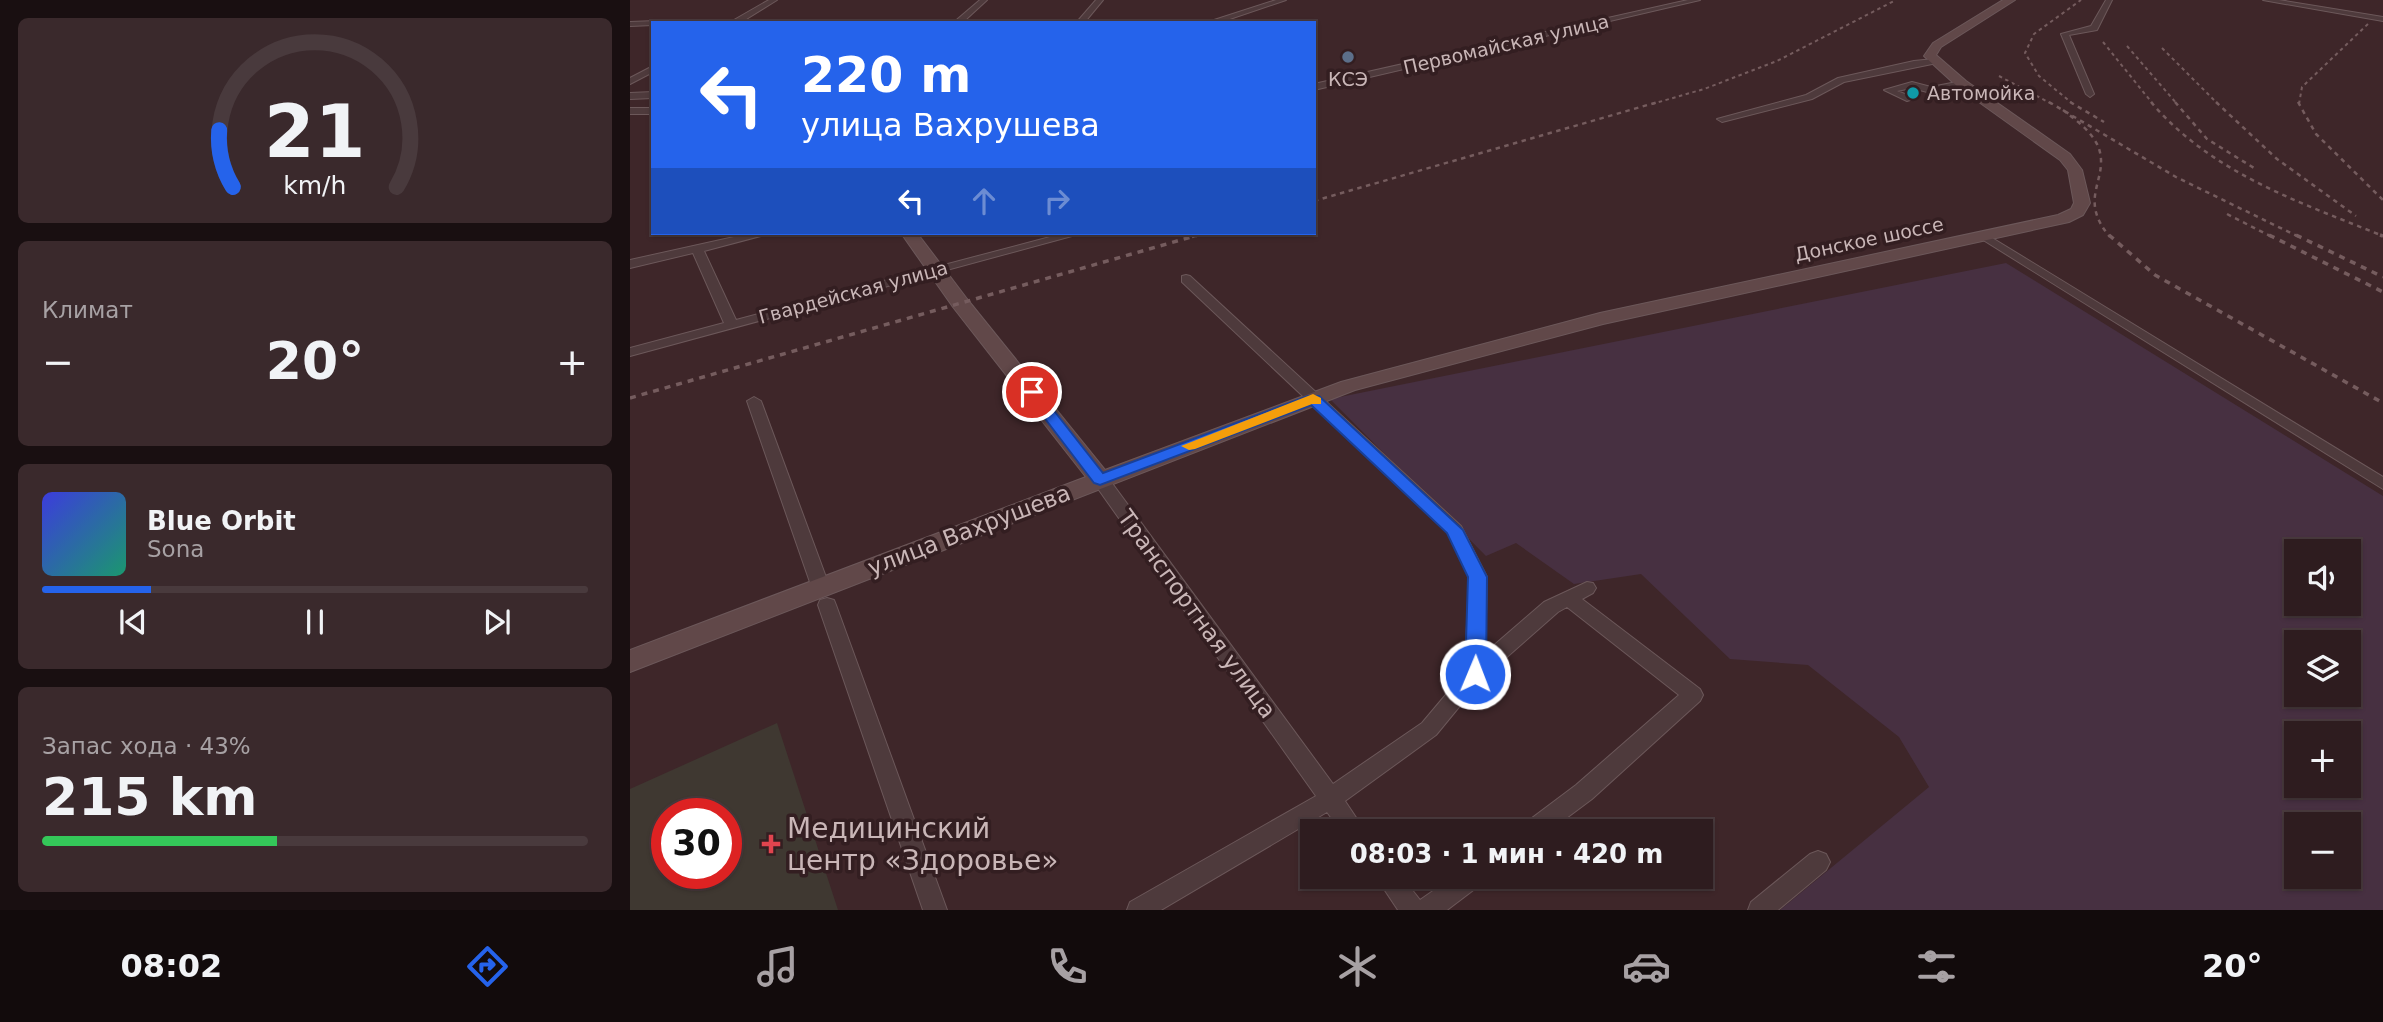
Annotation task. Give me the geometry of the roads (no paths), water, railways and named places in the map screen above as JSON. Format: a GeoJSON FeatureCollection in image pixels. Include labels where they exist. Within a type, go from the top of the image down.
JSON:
{"type":"FeatureCollection","features":[{"type":"Feature","properties":{"kind":"main road"},"geometry":{"type":"LineString","coordinates":[[1934,61],[1930,56],[1937,45],[2010,0]]}},
{"type":"Feature","properties":{"kind":"main road","name":"Донское шоссе"},"geometry":{"type":"LineString","coordinates":[[1348,386],[1600,319],[2063,219],[2077,212],[2082,203],[2081,187],[2075,170],[2065,157],[1934,61]]}},
{"type":"Feature","properties":{"kind":"street"},"geometry":{"type":"LineString","coordinates":[[737,21],[774,0]]}},
{"type":"Feature","properties":{"kind":"street"},"geometry":{"type":"LineString","coordinates":[[959,21],[984,0]]}},
{"type":"Feature","properties":{"kind":"street"},"geometry":{"type":"LineString","coordinates":[[1082,21],[1100,0]]}},
{"type":"Feature","properties":{"kind":"street"},"geometry":{"type":"LineString","coordinates":[[1249,0],[1218,16],[1215,21],[1283,0]]}},
{"type":"Feature","properties":{"kind":"street","name":"Первомайская улица"},"geometry":{"type":"LineString","coordinates":[[1316,87],[1697,0]]}},
{"type":"Feature","properties":{"kind":"street"},"geometry":{"type":"LineString","coordinates":[[2090,94],[2065,34],[2094,28],[2109,0]]}},
{"type":"Feature","properties":{"kind":"street"},"geometry":{"type":"LineString","coordinates":[[2266,0],[2383,19]]}},
{"type":"Feature","properties":{"kind":"street"},"geometry":{"type":"LineString","coordinates":[[630,24],[651,23]]}},
{"type":"Feature","properties":{"kind":"street"},"geometry":{"type":"LineString","coordinates":[[1722,119],[1809,97],[1841,80],[1934,61]]}},
{"type":"Feature","properties":{"kind":"street"},"geometry":{"type":"LineString","coordinates":[[630,81],[651,69]]}},
{"type":"Feature","properties":{"kind":"street"},"geometry":{"type":"LineString","coordinates":[[1907,98],[1888,90],[1912,85],[1931,90],[1962,84]]}},
{"type":"Feature","properties":{"kind":"street"},"geometry":{"type":"LineString","coordinates":[[630,96],[651,95]]}},
{"type":"Feature","properties":{"kind":"street"},"geometry":{"type":"LineString","coordinates":[[630,111],[651,110]]}},
{"type":"Feature","properties":{"kind":"street"},"geometry":{"type":"LineString","coordinates":[[630,264],[757,235]]}},
{"type":"Feature","properties":{"kind":"street","name":"Транспортная улица"},"geometry":{"type":"LineString","coordinates":[[910,235],[1100,480],[1345,819]]}},
{"type":"Feature","properties":{"kind":"street","name":"Гвардейская улица"},"geometry":{"type":"LineString","coordinates":[[630,352],[1069,235]]}},
{"type":"Feature","properties":{"kind":"street"},"geometry":{"type":"LineString","coordinates":[[1984,236],[2383,484]]}},
{"type":"Feature","properties":{"kind":"street"},"geometry":{"type":"LineString","coordinates":[[697,249],[732,325]]}},
{"type":"Feature","properties":{"kind":"street"},"geometry":{"type":"LineString","coordinates":[[1186,279],[1455,530],[1478,577],[1475,674]]}},
{"type":"Feature","properties":{"kind":"street","name":"улица Вахрушева"},"geometry":{"type":"LineString","coordinates":[[630,661],[824,596],[1100,480],[1348,386]]}},
{"type":"Feature","properties":{"kind":"street"},"geometry":{"type":"LineString","coordinates":[[754,401],[935,910]]}},
{"type":"Feature","properties":{"kind":"street"},"geometry":{"type":"LineString","coordinates":[[1139,910],[1330,799],[1429,729],[1475,674],[1551,607],[1578,593],[1693,695],[1584,792],[1548,819]]}},
{"type":"Feature","properties":{"kind":"street"},"geometry":{"type":"LineString","coordinates":[[1760,910],[1818,862]]}},
{"type":"Feature","properties":{"kind":"street"},"geometry":{"type":"LineString","coordinates":[[1397,889],[1413,910]]}},
{"type":"Feature","properties":{"kind":"street"},"geometry":{"type":"LineString","coordinates":[[1427,910],[1456,889]]}},
{"type":"Feature","properties":{"kind":"railway"},"geometry":{"type":"LineString","coordinates":[[1652,104],[1704,89],[1777,61],[1896,0]]}},
{"type":"Feature","properties":{"kind":"railway"},"geometry":{"type":"LineString","coordinates":[[2072,103],[2039,76],[2025,53],[2034,34],[2081,0]]}},
{"type":"Feature","properties":{"kind":"railway"},"geometry":{"type":"LineString","coordinates":[[2299,104],[2302,87],[2369,23]]}},
{"type":"Feature","properties":{"kind":"railway"},"geometry":{"type":"LineString","coordinates":[[2103,42],[2153,104]]}},
{"type":"Feature","properties":{"kind":"railway"},"geometry":{"type":"LineString","coordinates":[[2127,46],[2177,104]]}},
{"type":"Feature","properties":{"kind":"railway"},"geometry":{"type":"LineString","coordinates":[[2162,48],[2216,102]]}},
{"type":"Feature","properties":{"kind":"railway"},"geometry":{"type":"LineString","coordinates":[[1999,76],[2052,104]]}},
{"type":"Feature","properties":{"kind":"railway"},"geometry":{"type":"LineString","coordinates":[[1316,200],[1658,102]]}},
{"type":"Feature","properties":{"kind":"railway"},"geometry":{"type":"LineString","coordinates":[[2049,102],[2064,111]]}},
{"type":"Feature","properties":{"kind":"railway"},"geometry":{"type":"LineString","coordinates":[[2151,102],[2175,127],[2229,167],[2288,197],[2383,236],[2380,235]]}},
{"type":"Feature","properties":{"kind":"railway"},"geometry":{"type":"LineString","coordinates":[[2175,102],[2207,139],[2254,168]]}},
{"type":"Feature","properties":{"kind":"railway"},"geometry":{"type":"LineString","coordinates":[[2216,102],[2277,159],[2356,216]]}},
{"type":"Feature","properties":{"kind":"railway"},"geometry":{"type":"LineString","coordinates":[[2072,103],[2104,122]]}},
{"type":"Feature","properties":{"kind":"railway"},"geometry":{"type":"LineString","coordinates":[[2299,104],[2316,134],[2383,200]]}},
{"type":"Feature","properties":{"kind":"railway"},"geometry":{"type":"LineString","coordinates":[[2064,111],[2176,177],[2299,237]]}},
{"type":"Feature","properties":{"kind":"railway"},"geometry":{"type":"LineString","coordinates":[[2064,111],[2087,131],[2098,146],[2101,169],[2096,189],[2096,211],[2100,223],[2110,237]]}},
{"type":"Feature","properties":{"kind":"railway"},"geometry":{"type":"LineString","coordinates":[[2227,214],[2272,237]]}},
{"type":"Feature","properties":{"kind":"railway"},"geometry":{"type":"LineString","coordinates":[[630,398],[1198,235]]}},
{"type":"Feature","properties":{"kind":"railway"},"geometry":{"type":"LineString","coordinates":[[1192,237],[1198,235]]}},
{"type":"Feature","properties":{"kind":"railway"},"geometry":{"type":"LineString","coordinates":[[2109,235],[2155,275],[2383,403]]}},
{"type":"Feature","properties":{"kind":"railway"},"geometry":{"type":"LineString","coordinates":[[2269,235],[2383,292]]}},
{"type":"Feature","properties":{"kind":"railway"},"geometry":{"type":"LineString","coordinates":[[2296,235],[2383,277]]}},
{"type":"Feature","properties":{"kind":"place","name":"КСЭ"},"geometry":{"type":"Point","coordinates":[1348,57]}},
{"type":"Feature","properties":{"kind":"place","name":"Автомойка"},"geometry":{"type":"Point","coordinates":[1913,93]}},
{"type":"Feature","properties":{"kind":"place","name":"Медицинский центр «Здоровье»"},"geometry":{"type":"Point","coordinates":[771,844]}}]}
